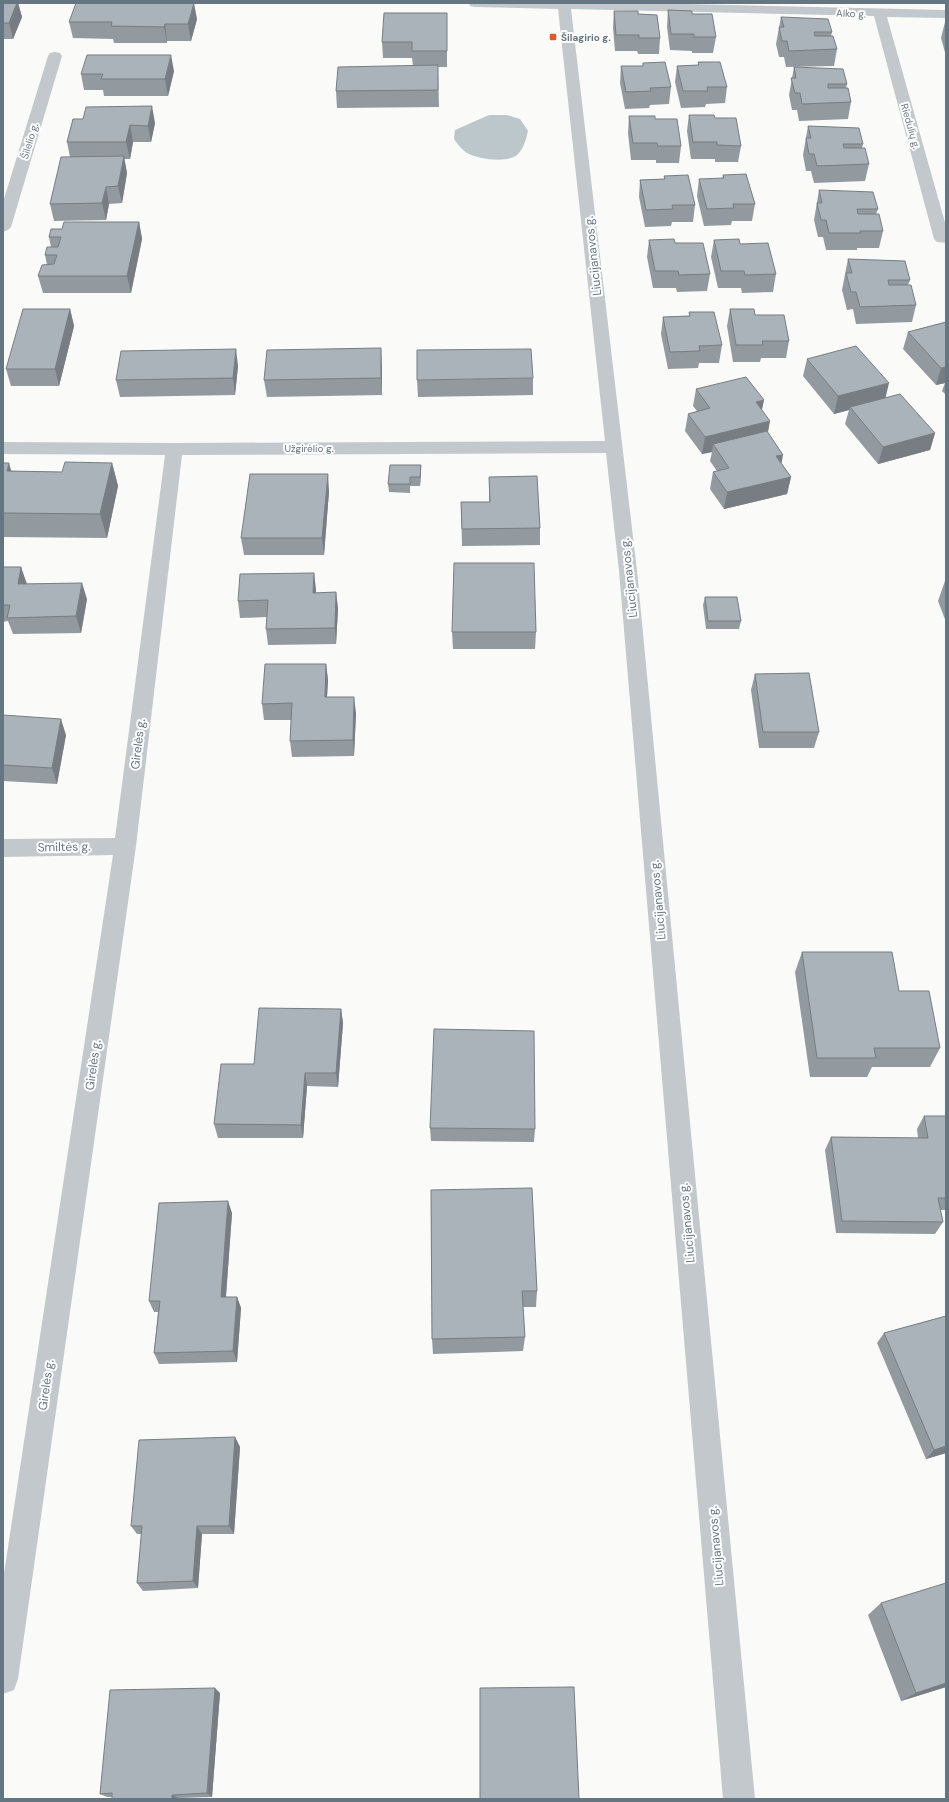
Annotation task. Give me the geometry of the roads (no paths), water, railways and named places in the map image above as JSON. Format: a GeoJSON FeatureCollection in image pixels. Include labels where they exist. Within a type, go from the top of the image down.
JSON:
{"type":"FeatureCollection","features":[{"type":"Feature","properties":{"kind":"street"},"geometry":{"type":"LineString","coordinates":[[475,3],[564,4]]}},
{"type":"Feature","properties":{"kind":"street","name":"Alko g."},"geometry":{"type":"LineString","coordinates":[[564,4],[880,14],[946,14]]}},
{"type":"Feature","properties":{"kind":"street","name":"Liucijanavos g."},"geometry":{"type":"LineString","coordinates":[[564,4],[628,571],[739,1799]]}},
{"type":"Feature","properties":{"kind":"street","name":"Riedulių g."},"geometry":{"type":"LineString","coordinates":[[880,14],[942,239]]}},
{"type":"Feature","properties":{"kind":"street","name":"Šilelio g."},"geometry":{"type":"LineString","coordinates":[[3,227],[56,56]]}},
{"type":"Feature","properties":{"kind":"street","name":"Užgirėlio g."},"geometry":{"type":"LineString","coordinates":[[3,448],[174,449],[615,447]]}},
{"type":"Feature","properties":{"kind":"street","name":"Girelės g."},"geometry":{"type":"LineString","coordinates":[[3,1679],[125,846],[174,449]]}},
{"type":"Feature","properties":{"kind":"street","name":"Smiltės g."},"geometry":{"type":"LineString","coordinates":[[3,848],[125,846]]}},
{"type":"Feature","properties":{"kind":"place","name":"Šilagirio g."},"geometry":{"type":"Point","coordinates":[553,37]}}]}
